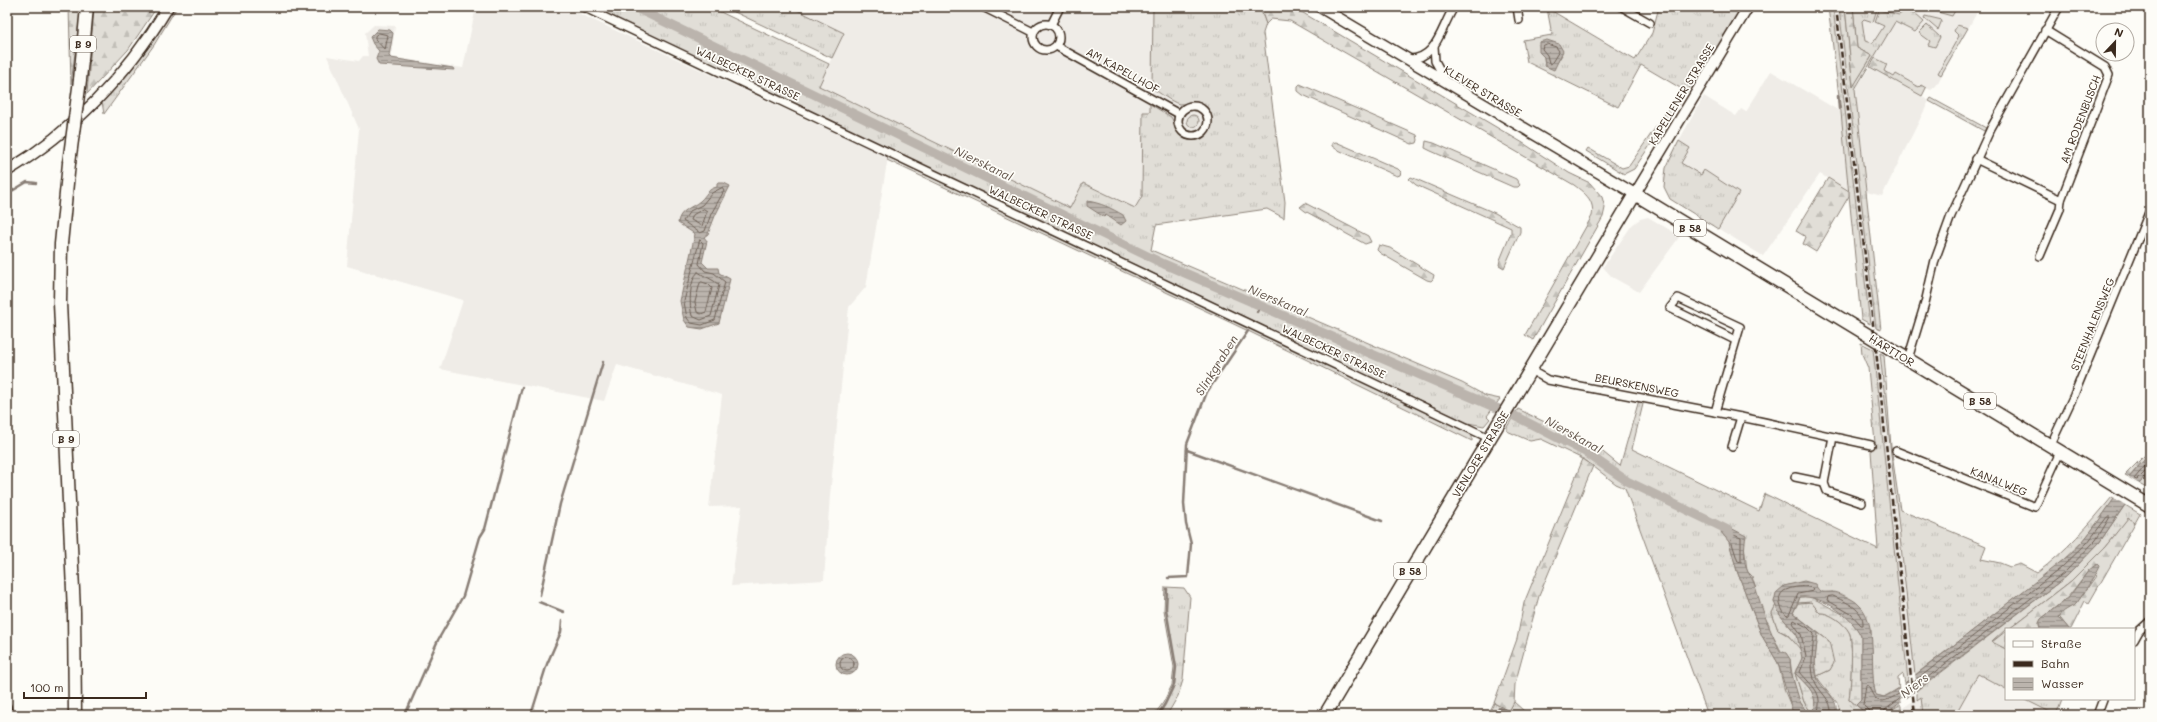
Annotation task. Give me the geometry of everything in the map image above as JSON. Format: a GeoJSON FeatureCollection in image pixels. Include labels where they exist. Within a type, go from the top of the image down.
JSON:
{"type":"FeatureCollection","features":[{"type":"Feature","properties":{"kind":"main road","name":"B 9"},"geometry":{"type":"LineString","coordinates":[[75,715],[74,612],[60,303],[61,244],[87,7]]}},
{"type":"Feature","properties":{"kind":"main road"},"geometry":{"type":"LineString","coordinates":[[7,171],[44,148],[91,108],[130,64],[168,7]]}},
{"type":"Feature","properties":{"kind":"main road","name":"KLEVER STRASSE"},"geometry":{"type":"LineString","coordinates":[[1320,7],[1635,194]]}},
{"type":"Feature","properties":{"kind":"main road","name":"KAPELLENER STRASSE"},"geometry":{"type":"LineString","coordinates":[[1635,194],[1748,7]]}},
{"type":"Feature","properties":{"kind":"main road","name":"VENLOER STRASSE"},"geometry":{"type":"LineString","coordinates":[[1325,715],[1635,194]]}},
{"type":"Feature","properties":{"kind":"main road","name":"HARTTOR"},"geometry":{"type":"LineString","coordinates":[[1635,194],[2056,447],[2150,506]]}},
{"type":"Feature","properties":{"kind":"street","name":"WALBECKER STRASSE"},"geometry":{"type":"LineString","coordinates":[[583,7],[1489,438]]}},
{"type":"Feature","properties":{"kind":"street"},"geometry":{"type":"LineString","coordinates":[[983,7],[1033,32]]}},
{"type":"Feature","properties":{"kind":"street"},"geometry":{"type":"LineString","coordinates":[[1051,25],[1060,7]]}},
{"type":"Feature","properties":{"kind":"street"},"geometry":{"type":"LineString","coordinates":[[1406,59],[1420,58],[1434,46],[1454,7]]}},
{"type":"Feature","properties":{"kind":"street"},"geometry":{"type":"LineString","coordinates":[[1517,7],[1519,20]]}},
{"type":"Feature","properties":{"kind":"street"},"geometry":{"type":"LineString","coordinates":[[1622,7],[1650,23]]}},
{"type":"Feature","properties":{"kind":"street"},"geometry":{"type":"LineString","coordinates":[[1908,359],[1925,303],[1935,260],[1976,159],[1996,117],[2059,7]]}},
{"type":"Feature","properties":{"kind":"street"},"geometry":{"type":"LineString","coordinates":[[1040,25],[1051,25],[1058,32],[1058,42],[1056,46],[1048,51],[1039,49],[1033,42],[1033,32],[1040,25]]}},
{"type":"Feature","properties":{"kind":"street","name":"AM RODENBUSCH"},"geometry":{"type":"LineString","coordinates":[[2040,256],[2060,208],[2061,200],[2109,75],[2105,67],[2045,30]]}},
{"type":"Feature","properties":{"kind":"street","name":"AM KAPELLHOF"},"geometry":{"type":"LineString","coordinates":[[1056,46],[1179,114]]}},
{"type":"Feature","properties":{"kind":"street"},"geometry":{"type":"LineString","coordinates":[[1434,46],[1435,61],[1448,84]]}},
{"type":"Feature","properties":{"kind":"street"},"geometry":{"type":"LineString","coordinates":[[1196,107],[1204,112],[1207,125],[1201,133],[1197,135],[1187,135],[1178,124],[1179,114],[1186,108],[1196,107]]}},
{"type":"Feature","properties":{"kind":"street"},"geometry":{"type":"LineString","coordinates":[[1976,159],[2061,200]]}},
{"type":"Feature","properties":{"kind":"street","name":"STEENHALENSWEG"},"geometry":{"type":"LineString","coordinates":[[2056,447],[2074,395],[2150,210]]}},
{"type":"Feature","properties":{"kind":"street"},"geometry":{"type":"LineString","coordinates":[[1715,412],[1740,327],[1707,310],[1678,298],[1670,308],[1735,340]]}},
{"type":"Feature","properties":{"kind":"street","name":"BEURSKENSWEG"},"geometry":{"type":"LineString","coordinates":[[1530,370],[1548,380],[1741,417],[1871,445]]}},
{"type":"Feature","properties":{"kind":"street"},"geometry":{"type":"LineString","coordinates":[[1732,447],[1741,417]]}},
{"type":"Feature","properties":{"kind":"street"},"geometry":{"type":"LineString","coordinates":[[1833,437],[1824,483],[1827,491],[1862,503]]}},
{"type":"Feature","properties":{"kind":"street","name":"KANALWEG"},"geometry":{"type":"LineString","coordinates":[[1896,452],[2035,507],[2056,447]]}},
{"type":"Feature","properties":{"kind":"street"},"geometry":{"type":"LineString","coordinates":[[1795,477],[1824,483]]}},
{"type":"Feature","properties":{"kind":"street"},"geometry":{"type":"LineString","coordinates":[[2135,638],[2139,631],[2150,621]]}},
{"type":"Feature","properties":{"kind":"street"},"geometry":{"type":"LineString","coordinates":[[2097,715],[2103,700]]}},
{"type":"Feature","properties":{"kind":"street"},"geometry":{"type":"LineString","coordinates":[[7,707],[8,715]]}},
{"type":"Feature","properties":{"kind":"shaded area"},"geometry":{"type":"Polygon","coordinates":[[[476,7],[565,7],[888,157],[866,287],[849,307],[830,495],[824,580],[731,586],[742,506],[709,507],[722,395],[617,365],[604,401],[440,369],[463,300],[347,266],[359,129],[327,56],[359,61],[363,56],[368,56],[365,33],[374,25],[395,26],[391,57],[463,68],[476,7]]]}},
{"type":"Feature","properties":{"kind":"shaded area"},"geometry":{"type":"Polygon","coordinates":[[[791,7],[1153,7],[1152,88],[1183,104],[1194,102],[1201,104],[1210,111],[1211,126],[1207,133],[1201,138],[1189,139],[1179,133],[1171,117],[1143,112],[1142,196],[1135,209],[1083,183],[1070,208],[818,86],[844,33],[791,7]]]}},
{"type":"Feature","properties":{"kind":"shaded area"},"geometry":{"type":"Polygon","coordinates":[[[1833,7],[1839,7],[1876,328],[1870,324],[1833,7]]]}},
{"type":"Feature","properties":{"kind":"shaded area"},"geometry":{"type":"Polygon","coordinates":[[[1853,7],[1980,7],[1936,86],[1931,90],[1926,88],[1922,96],[1929,101],[1882,196],[1867,192],[1855,89],[1870,67],[1857,48],[1853,7]]]}},
{"type":"Feature","properties":{"kind":"shaded area"},"geometry":{"type":"Polygon","coordinates":[[[1771,71],[1841,112],[1849,191],[1820,174],[1763,256],[1670,199],[1664,187],[1663,176],[1672,153],[1704,96],[1736,116],[1741,109],[1746,112],[1771,71]]]}},
{"type":"Feature","properties":{"kind":"shaded area"},"geometry":{"type":"Polygon","coordinates":[[[1648,217],[1680,236],[1639,292],[1612,277],[1603,267],[1632,225],[1640,219],[1648,217]]]}},
{"type":"Feature","properties":{"kind":"shaded area"},"geometry":{"type":"Polygon","coordinates":[[[1873,349],[1880,353],[1915,675],[1908,680],[1873,349]]]}},
{"type":"Feature","properties":{"kind":"shaded area"},"geometry":{"type":"Polygon","coordinates":[[[1978,674],[2005,688],[2005,700],[2026,700],[2057,715],[1955,715],[1978,674]]]}},
{"type":"Feature","properties":{"kind":"shaded area"},"geometry":{"type":"Polygon","coordinates":[[[1921,696],[1923,715],[1896,715],[1901,709],[1921,696]]]}},
{"type":"Feature","properties":{"kind":"green space"},"geometry":{"type":"Polygon","coordinates":[[[69,7],[81,7],[71,84],[69,7]]]}},
{"type":"Feature","properties":{"kind":"green space"},"geometry":{"type":"Polygon","coordinates":[[[94,7],[157,7],[128,50],[87,94],[94,7]]]}},
{"type":"Feature","properties":{"kind":"green space"},"geometry":{"type":"Polygon","coordinates":[[[173,7],[177,7],[154,45],[104,114],[102,102],[151,44],[173,7]]]}},
{"type":"Feature","properties":{"kind":"green space"},"geometry":{"type":"Polygon","coordinates":[[[591,7],[710,7],[829,64],[819,86],[1070,208],[1083,183],[1135,208],[1142,196],[1143,112],[1150,112],[1150,104],[1171,117],[1179,133],[1189,139],[1204,136],[1209,130],[1212,120],[1209,111],[1202,104],[1195,102],[1179,104],[1152,88],[1153,7],[1260,7],[1266,24],[1263,33],[1285,202],[1284,218],[1267,209],[1156,225],[1151,250],[1462,383],[1486,396],[1500,399],[1487,416],[1490,419],[1484,426],[1468,423],[591,7]]]}},
{"type":"Feature","properties":{"kind":"green space"},"geometry":{"type":"Polygon","coordinates":[[[724,7],[791,7],[844,33],[832,58],[724,7]]]}},
{"type":"Feature","properties":{"kind":"green space"},"geometry":{"type":"Polygon","coordinates":[[[1260,7],[1293,7],[1523,143],[1569,173],[1590,183],[1602,197],[1605,208],[1603,217],[1533,340],[1525,335],[1592,216],[1593,211],[1589,198],[1574,185],[1290,21],[1271,19],[1266,24],[1260,7]]]}},
{"type":"Feature","properties":{"kind":"green space"},"geometry":{"type":"Polygon","coordinates":[[[1659,7],[1743,7],[1709,63],[1696,78],[1634,169],[1624,174],[1586,151],[1588,148],[1622,168],[1629,166],[1682,89],[1641,65],[1618,107],[1527,62],[1523,40],[1552,35],[1547,8],[1635,60],[1652,33],[1659,7]],[[1562,55],[1544,57],[1545,66],[1557,63],[1562,55]]]}},
{"type":"Feature","properties":{"kind":"green space"},"geometry":{"type":"Polygon","coordinates":[[[1828,7],[1833,7],[1870,324],[1861,319],[1841,112],[1828,7]]]}},
{"type":"Feature","properties":{"kind":"green space"},"geometry":{"type":"Polygon","coordinates":[[[1839,7],[1845,7],[1853,86],[1872,56],[1857,48],[1853,7],[1868,7],[1877,9],[1873,22],[1864,19],[1862,21],[1865,41],[1873,43],[1884,26],[1875,22],[1879,10],[1899,15],[1904,11],[1915,14],[1924,22],[1915,32],[1895,22],[1855,89],[1881,330],[1876,328],[1839,7]]]}},
{"type":"Feature","properties":{"kind":"green space"},"geometry":{"type":"Polygon","coordinates":[[[1845,7],[1853,7],[1857,48],[1872,56],[1853,87],[1845,7]]]}},
{"type":"Feature","properties":{"kind":"green space"},"geometry":{"type":"Polygon","coordinates":[[[1919,7],[1942,7],[1947,10],[1949,7],[1957,7],[1952,16],[1919,7]]]}},
{"type":"Feature","properties":{"kind":"green space"},"geometry":{"type":"Polygon","coordinates":[[[1925,16],[1942,20],[1938,30],[1924,18],[1925,16]]]}},
{"type":"Feature","properties":{"kind":"green space"},"geometry":{"type":"Polygon","coordinates":[[[1927,25],[1940,37],[1935,47],[1928,45],[1930,41],[1919,33],[1927,25]]]}},
{"type":"Feature","properties":{"kind":"green space"},"geometry":{"type":"Polygon","coordinates":[[[1957,25],[1968,28],[1941,75],[1938,73],[1959,36],[1954,31],[1957,25]]]}},
{"type":"Feature","properties":{"kind":"green space"},"geometry":{"type":"Polygon","coordinates":[[[1875,58],[1887,64],[1884,71],[1894,77],[1896,74],[1919,87],[1921,85],[1926,88],[1922,96],[1870,67],[1875,58]]]}},
{"type":"Feature","properties":{"kind":"green space"},"geometry":{"type":"Polygon","coordinates":[[[1300,84],[1417,135],[1417,143],[1412,144],[1303,95],[1298,91],[1298,86],[1300,84]]]}},
{"type":"Feature","properties":{"kind":"green space"},"geometry":{"type":"Polygon","coordinates":[[[1931,98],[1986,128],[1984,131],[1929,101],[1931,98]]]}},
{"type":"Feature","properties":{"kind":"green space"},"geometry":{"type":"Polygon","coordinates":[[[1191,115],[1195,115],[1199,121],[1195,127],[1191,127],[1187,123],[1187,119],[1191,115]]]}},
{"type":"Feature","properties":{"kind":"green space"},"geometry":{"type":"Polygon","coordinates":[[[1426,141],[1434,143],[1516,179],[1520,185],[1518,187],[1513,187],[1431,151],[1425,148],[1426,141]]]}},
{"type":"Feature","properties":{"kind":"green space"},"geometry":{"type":"Polygon","coordinates":[[[1679,141],[1690,148],[1681,163],[1701,175],[1704,170],[1739,193],[1718,229],[1670,199],[1664,187],[1666,168],[1679,141]]]}},
{"type":"Feature","properties":{"kind":"green space"},"geometry":{"type":"Polygon","coordinates":[[[1336,142],[1398,169],[1401,172],[1400,175],[1397,176],[1336,149],[1332,146],[1332,143],[1336,142]]]}},
{"type":"Feature","properties":{"kind":"green space"},"geometry":{"type":"Polygon","coordinates":[[[888,157],[1466,431],[1472,436],[1472,441],[1242,328],[887,160],[888,157]]]}},
{"type":"Feature","properties":{"kind":"green space"},"geometry":{"type":"Polygon","coordinates":[[[1411,177],[1495,213],[1520,227],[1520,232],[1504,268],[1499,265],[1511,233],[1511,228],[1416,185],[1409,179],[1411,177]]]}},
{"type":"Feature","properties":{"kind":"green space"},"geometry":{"type":"Polygon","coordinates":[[[1828,178],[1849,191],[1849,196],[1816,252],[1803,244],[1806,237],[1796,231],[1828,178]]]}},
{"type":"Feature","properties":{"kind":"green space"},"geometry":{"type":"Polygon","coordinates":[[[1305,203],[1368,236],[1371,242],[1365,244],[1305,211],[1300,207],[1305,203]]]}},
{"type":"Feature","properties":{"kind":"green space"},"geometry":{"type":"Polygon","coordinates":[[[1379,245],[1390,248],[1434,275],[1433,279],[1431,281],[1427,280],[1380,253],[1377,250],[1379,245]]]}},
{"type":"Feature","properties":{"kind":"green space"},"geometry":{"type":"Polygon","coordinates":[[[1861,343],[1873,349],[1908,680],[1905,683],[1903,674],[1898,678],[1899,688],[1884,697],[1876,695],[1873,685],[1871,630],[1833,592],[1824,594],[1797,584],[1784,586],[1774,602],[1776,605],[1772,613],[1778,630],[1790,638],[1801,650],[1802,659],[1795,673],[1804,702],[1813,715],[1809,715],[1798,696],[1793,681],[1790,659],[1781,651],[1769,629],[1769,624],[1764,617],[1752,576],[1747,571],[1744,544],[1721,532],[1729,541],[1737,571],[1762,636],[1778,663],[1785,692],[1795,715],[1708,715],[1625,488],[1616,484],[1585,460],[1541,439],[1530,441],[1507,431],[1507,427],[1518,409],[1598,448],[1620,466],[1639,400],[1644,400],[1632,449],[1759,511],[1765,494],[1878,549],[1871,451],[1875,443],[1868,368],[1862,354],[1861,343]]]}},
{"type":"Feature","properties":{"kind":"green space"},"geometry":{"type":"Polygon","coordinates":[[[1880,353],[1884,355],[1891,447],[1900,510],[1986,546],[1981,559],[2010,567],[2020,564],[2037,573],[2058,556],[2077,537],[2112,497],[2115,499],[2085,539],[2058,565],[1915,675],[1880,353]]]}},
{"type":"Feature","properties":{"kind":"green space"},"geometry":{"type":"Polygon","coordinates":[[[2150,450],[2150,454],[2129,477],[2125,475],[2150,450]]]}},
{"type":"Feature","properties":{"kind":"green space"},"geometry":{"type":"Polygon","coordinates":[[[1583,459],[1593,466],[1539,596],[1515,684],[1514,702],[1509,711],[1494,703],[1517,639],[1524,603],[1583,459]]]}},
{"type":"Feature","properties":{"kind":"green space"},"geometry":{"type":"Polygon","coordinates":[[[2150,472],[2150,490],[2139,484],[2150,472]]]}},
{"type":"Feature","properties":{"kind":"green space"},"geometry":{"type":"Polygon","coordinates":[[[2125,505],[2140,514],[2135,523],[2128,519],[2105,547],[2071,581],[2010,628],[2005,628],[2005,630],[1992,642],[2005,648],[2005,688],[1978,674],[1955,715],[1923,715],[1921,697],[1917,700],[1917,691],[2067,576],[2099,543],[2125,505]]]}},
{"type":"Feature","properties":{"kind":"green space"},"geometry":{"type":"Polygon","coordinates":[[[2128,518],[2135,523],[2089,603],[2085,601],[2072,628],[2068,628],[2059,617],[2063,611],[2076,604],[2096,576],[2089,570],[2068,597],[2041,619],[2039,624],[2040,628],[2010,628],[2071,581],[2105,547],[2128,518]]]}},
{"type":"Feature","properties":{"kind":"green space"},"geometry":{"type":"Polygon","coordinates":[[[1165,587],[1184,588],[1190,597],[1183,680],[1178,696],[1167,715],[1154,715],[1163,703],[1172,685],[1174,667],[1164,610],[1165,587]]]}},
{"type":"Feature","properties":{"kind":"green space"},"geometry":{"type":"Polygon","coordinates":[[[1809,596],[1848,617],[1857,628],[1861,636],[1861,700],[1856,705],[1849,699],[1852,656],[1850,634],[1845,626],[1828,614],[1820,613],[1811,602],[1798,603],[1800,597],[1809,596]]]}},
{"type":"Feature","properties":{"kind":"green space"},"geometry":{"type":"Polygon","coordinates":[[[1811,602],[1820,613],[1828,614],[1845,626],[1848,630],[1851,639],[1851,676],[1849,699],[1865,713],[1873,715],[1841,715],[1838,704],[1819,680],[1817,676],[1830,670],[1829,641],[1793,613],[1798,603],[1811,602]]]}},
{"type":"Feature","properties":{"kind":"green space"},"geometry":{"type":"Polygon","coordinates":[[[1776,605],[1780,615],[1797,635],[1801,650],[1787,634],[1778,630],[1772,613],[1776,605]]]}},
{"type":"Feature","properties":{"kind":"green space"},"geometry":{"type":"Polygon","coordinates":[[[2005,632],[2005,648],[1992,642],[2005,632]]]}},
{"type":"Feature","properties":{"kind":"green space"},"geometry":{"type":"Polygon","coordinates":[[[1818,633],[1829,641],[1834,663],[1830,670],[1817,676],[1815,660],[1818,633]]]}},
{"type":"Feature","properties":{"kind":"green space"},"geometry":{"type":"Polygon","coordinates":[[[1795,673],[1812,691],[1815,701],[1813,715],[1804,702],[1795,673]]]}},
{"type":"Feature","properties":{"kind":"green space"},"geometry":{"type":"Polygon","coordinates":[[[2026,700],[2062,700],[2056,715],[2026,700]]]}},
{"type":"Feature","properties":{"kind":"green space"},"geometry":{"type":"Polygon","coordinates":[[[1514,702],[1524,711],[1532,715],[1488,715],[1494,703],[1509,711],[1514,702]]]}},
{"type":"Feature","properties":{"kind":"green space"},"geometry":{"type":"Polygon","coordinates":[[[1901,704],[1901,709],[1896,715],[1884,715],[1901,704]]]}},
{"type":"Feature","properties":{"kind":"water"},"geometry":{"type":"Polygon","coordinates":[[[378,29],[390,30],[393,33],[389,56],[391,58],[453,68],[454,70],[379,65],[376,59],[379,51],[373,44],[370,37],[378,29]]]}},
{"type":"Feature","properties":{"kind":"water"},"geometry":{"type":"Polygon","coordinates":[[[1547,40],[1559,44],[1563,51],[1554,70],[1545,66],[1544,57],[1539,52],[1539,42],[1547,40]]]}},
{"type":"Feature","properties":{"kind":"water"},"geometry":{"type":"Polygon","coordinates":[[[717,183],[724,183],[730,186],[708,234],[704,237],[707,241],[702,262],[708,268],[718,268],[719,273],[730,279],[719,323],[702,329],[689,327],[684,320],[680,301],[695,234],[678,223],[683,212],[700,201],[711,189],[717,187],[717,183]]]}},
{"type":"Feature","properties":{"kind":"water"},"geometry":{"type":"Polygon","coordinates":[[[1087,201],[1101,204],[1114,210],[1123,215],[1126,221],[1121,225],[1106,215],[1104,217],[1087,206],[1087,201]]]}},
{"type":"Feature","properties":{"kind":"water","name":"Niers"},"geometry":{"type":"Polygon","coordinates":[[[2150,454],[2150,472],[2139,484],[2099,543],[2067,576],[1884,715],[1866,713],[1856,705],[1861,700],[1861,636],[1857,629],[1844,615],[1827,603],[1809,597],[1800,597],[1793,613],[1818,633],[1815,656],[1816,675],[1836,705],[1835,715],[1813,715],[1815,701],[1812,691],[1795,673],[1802,658],[1797,635],[1780,615],[1774,602],[1776,593],[1784,586],[1804,581],[1815,584],[1822,592],[1837,593],[1857,603],[1864,611],[1869,622],[1876,695],[1884,697],[1894,692],[2072,553],[2093,529],[2129,477],[2150,454]]]}},
{"type":"Feature","properties":{"kind":"water"},"geometry":{"type":"Polygon","coordinates":[[[1725,525],[1746,536],[1744,554],[1746,568],[1754,584],[1776,643],[1780,651],[1786,653],[1790,659],[1791,672],[1800,702],[1809,715],[1795,715],[1792,710],[1778,663],[1762,636],[1737,571],[1729,542],[1721,532],[1725,525]]]}},
{"type":"Feature","properties":{"kind":"water"},"geometry":{"type":"Polygon","coordinates":[[[2097,564],[2099,566],[2078,602],[2059,617],[2068,628],[2040,628],[2039,623],[2041,619],[2069,597],[2089,570],[2097,564]]]}},
{"type":"Feature","properties":{"kind":"water"},"geometry":{"type":"Polygon","coordinates":[[[847,653],[855,656],[858,664],[855,672],[847,675],[839,672],[836,664],[839,656],[847,653]]]}},
{"type":"Feature","properties":{"kind":"pier"},"geometry":{"type":"Polygon","coordinates":[[[2127,477],[2141,485],[2127,506],[2114,498],[2127,477]]]}},
{"type":"Feature","properties":{"kind":"pier"},"geometry":{"type":"Polygon","coordinates":[[[1915,672],[1917,693],[1910,698],[1908,678],[1915,672]]]}},
{"type":"Feature","properties":{"kind":"pier"},"geometry":{"type":"Polygon","coordinates":[[[1904,681],[1907,701],[1901,706],[1899,686],[1904,681]]]}},
{"type":"Feature","properties":{"kind":"waterway","name":"Nierskanal"},"geometry":{"type":"LineString","coordinates":[[634,7],[1164,264],[1515,416],[1585,452],[1627,481],[1728,530],[1730,535]]}},
{"type":"Feature","properties":{"kind":"waterway"},"geometry":{"type":"LineString","coordinates":[[1838,96],[1839,109]]}},
{"type":"Feature","properties":{"kind":"waterway"},"geometry":{"type":"LineString","coordinates":[[7,194],[27,182],[36,183]]}},
{"type":"Feature","properties":{"kind":"waterway","name":"Nierskanal"},"geometry":{"type":"LineString","coordinates":[[1257,312],[1260,306]]}},
{"type":"Feature","properties":{"kind":"waterway","name":"Slinkgraben"},"geometry":{"type":"LineString","coordinates":[[1168,578],[1188,577],[1191,544],[1186,524],[1184,504],[1187,444],[1207,392],[1248,331]]}},
{"type":"Feature","properties":{"kind":"waterway"},"geometry":{"type":"LineString","coordinates":[[540,595],[560,504],[603,362]]}},
{"type":"Feature","properties":{"kind":"waterway"},"geometry":{"type":"LineString","coordinates":[[405,715],[438,640],[463,596],[480,537],[485,529],[522,387]]}},
{"type":"Feature","properties":{"kind":"waterway"},"geometry":{"type":"LineString","coordinates":[[1187,450],[1382,521]]}},
{"type":"Feature","properties":{"kind":"waterway"},"geometry":{"type":"LineString","coordinates":[[1158,715],[1174,685],[1176,667],[1166,609],[1167,589]]}},
{"type":"Feature","properties":{"kind":"waterway"},"geometry":{"type":"LineString","coordinates":[[539,602],[564,612]]}},
{"type":"Feature","properties":{"kind":"waterway"},"geometry":{"type":"LineString","coordinates":[[531,715],[547,664],[561,632],[562,621]]}},
{"type":"Feature","properties":{"kind":"waterway"},"geometry":{"type":"LineString","coordinates":[[1496,715],[1499,708],[1516,715]]}},
{"type":"Feature","properties":{"kind":"railway"},"geometry":{"type":"LineString","coordinates":[[1836,7],[1876,350],[1915,715]]}}]}
